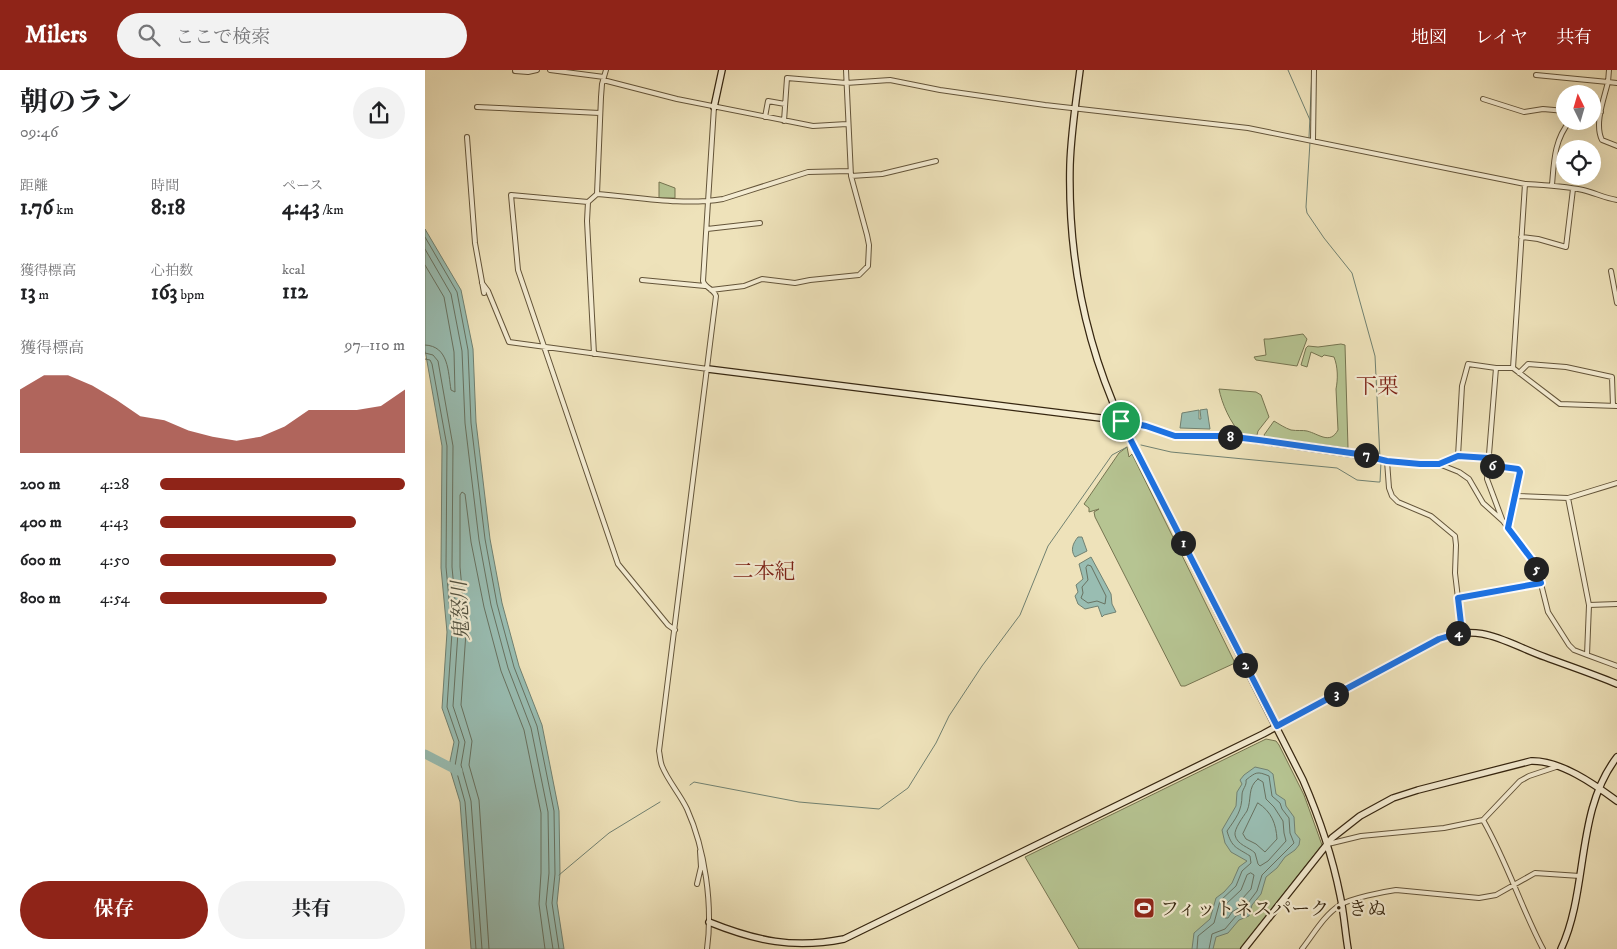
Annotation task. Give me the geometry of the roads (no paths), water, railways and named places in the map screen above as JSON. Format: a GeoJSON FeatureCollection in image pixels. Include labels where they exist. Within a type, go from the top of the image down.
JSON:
{"type":"FeatureCollection","features":[{"type":"Feature","properties":{"kind":"street"},"geometry":{"type":"LineString","coordinates":[[515,71],[528,72],[537,70]]}},
{"type":"Feature","properties":{"kind":"street"},"geometry":{"type":"LineString","coordinates":[[550,70],[603,78],[655,94],[813,126],[847,124]]}},
{"type":"Feature","properties":{"kind":"street"},"geometry":{"type":"LineString","coordinates":[[595,354],[587,224],[588,202],[597,194],[600,112],[603,78],[606,70]]}},
{"type":"Feature","properties":{"kind":"street"},"geometry":{"type":"LineString","coordinates":[[705,286],[703,281],[714,107],[722,70]]}},
{"type":"Feature","properties":{"kind":"street"},"geometry":{"type":"LineString","coordinates":[[711,290],[735,288],[762,279],[795,283],[852,276],[865,270],[869,263],[869,245],[851,174],[847,124],[846,70]]}},
{"type":"Feature","properties":{"kind":"street"},"geometry":{"type":"LineString","coordinates":[[1079,70],[1070,163],[1070,205],[1076,272],[1090,336],[1102,374],[1121,421],[1303,780],[1328,844],[1342,904],[1348,949]]}},
{"type":"Feature","properties":{"kind":"street"},"geometry":{"type":"LineString","coordinates":[[1313,140],[1314,70]]}},
{"type":"Feature","properties":{"kind":"street"},"geometry":{"type":"LineString","coordinates":[[1601,112],[1609,70]]}},
{"type":"Feature","properties":{"kind":"street"},"geometry":{"type":"LineString","coordinates":[[1536,75],[1617,83]]}},
{"type":"Feature","properties":{"kind":"street"},"geometry":{"type":"LineString","coordinates":[[784,120],[787,78],[847,83],[890,80],[940,90],[1075,109],[1248,128],[1525,184],[1552,185],[1573,189],[1617,200]]}},
{"type":"Feature","properties":{"kind":"street"},"geometry":{"type":"LineString","coordinates":[[1483,99],[1524,112],[1543,109],[1556,110]]}},
{"type":"Feature","properties":{"kind":"street"},"geometry":{"type":"LineString","coordinates":[[765,117],[768,101],[785,104]]}},
{"type":"Feature","properties":{"kind":"street"},"geometry":{"type":"LineString","coordinates":[[477,107],[600,112]]}},
{"type":"Feature","properties":{"kind":"street"},"geometry":{"type":"LineString","coordinates":[[1552,185],[1556,145],[1563,130]]}},
{"type":"Feature","properties":{"kind":"street"},"geometry":{"type":"LineString","coordinates":[[1600,130],[1600,135],[1603,140],[1617,146]]}},
{"type":"Feature","properties":{"kind":"street"},"geometry":{"type":"LineString","coordinates":[[467,137],[475,243],[484,294]]}},
{"type":"Feature","properties":{"kind":"street"},"geometry":{"type":"LineString","coordinates":[[597,194],[678,201],[709,201],[808,172],[881,174],[936,160]]}},
{"type":"Feature","properties":{"kind":"street"},"geometry":{"type":"LineString","coordinates":[[1513,368],[1525,184]]}},
{"type":"Feature","properties":{"kind":"street"},"geometry":{"type":"LineString","coordinates":[[1521,237],[1539,239],[1565,247],[1573,189]]}},
{"type":"Feature","properties":{"kind":"street"},"geometry":{"type":"LineString","coordinates":[[588,202],[511,195],[518,270],[619,564],[675,630]]}},
{"type":"Feature","properties":{"kind":"street"},"geometry":{"type":"LineString","coordinates":[[707,229],[760,223]]}},
{"type":"Feature","properties":{"kind":"street"},"geometry":{"type":"LineString","coordinates":[[1611,271],[1617,303]]}},
{"type":"Feature","properties":{"kind":"street"},"geometry":{"type":"LineString","coordinates":[[643,280],[705,286],[717,296],[659,750],[661,765],[680,794],[691,818],[704,862],[709,922],[707,949]]}},
{"type":"Feature","properties":{"kind":"street"},"geometry":{"type":"LineString","coordinates":[[482,283],[488,291],[509,342],[1121,421],[1146,426],[1175,436],[1235,437],[1380,459],[1439,464],[1459,472],[1469,480],[1483,503],[1503,521],[1533,561],[1548,612],[1555,625],[1575,650],[1617,666]]}},
{"type":"Feature","properties":{"kind":"street"},"geometry":{"type":"LineString","coordinates":[[1458,456],[1462,386],[1468,364],[1496,368],[1513,368],[1519,373],[1559,404],[1615,406],[1615,377],[1550,365],[1528,364],[1519,373]]}},
{"type":"Feature","properties":{"kind":"street"},"geometry":{"type":"LineString","coordinates":[[1496,368],[1487,479],[1503,521]]}},
{"type":"Feature","properties":{"kind":"street"},"geometry":{"type":"LineString","coordinates":[[1439,464],[1458,456],[1489,458]]}},
{"type":"Feature","properties":{"kind":"street"},"geometry":{"type":"LineString","coordinates":[[1380,459],[1392,496],[1397,502],[1431,516],[1455,536],[1455,573],[1462,632]]}},
{"type":"Feature","properties":{"kind":"street"},"geometry":{"type":"LineString","coordinates":[[1488,465],[1518,469],[1520,472],[1508,528]]}},
{"type":"Feature","properties":{"kind":"street"},"geometry":{"type":"LineString","coordinates":[[1515,499],[1518,496],[1568,498],[1617,483]]}},
{"type":"Feature","properties":{"kind":"street"},"geometry":{"type":"LineString","coordinates":[[1568,498],[1589,606],[1587,655]]}},
{"type":"Feature","properties":{"kind":"street"},"geometry":{"type":"LineString","coordinates":[[1458,598],[1541,583]]}},
{"type":"Feature","properties":{"kind":"street"},"geometry":{"type":"LineString","coordinates":[[1589,606],[1617,604]]}},
{"type":"Feature","properties":{"kind":"street"},"geometry":{"type":"LineString","coordinates":[[709,922],[748,938],[768,943],[797,947],[828,946],[1277,726],[1439,639],[1462,632],[1484,633],[1495,636],[1617,684]]}},
{"type":"Feature","properties":{"kind":"street"},"geometry":{"type":"LineString","coordinates":[[1561,949],[1569,928],[1590,820],[1599,788],[1617,757]]}},
{"type":"Feature","properties":{"kind":"street"},"geometry":{"type":"LineString","coordinates":[[1244,949],[1331,838],[1375,807],[1393,798],[1417,790],[1531,761],[1549,762],[1559,766],[1617,800]]}},
{"type":"Feature","properties":{"kind":"street"},"geometry":{"type":"LineString","coordinates":[[1328,844],[1369,835],[1444,828],[1483,820],[1520,781],[1559,766]]}},
{"type":"Feature","properties":{"kind":"street"},"geometry":{"type":"LineString","coordinates":[[1483,820],[1499,848],[1543,949]]}},
{"type":"Feature","properties":{"kind":"street"},"geometry":{"type":"LineString","coordinates":[[697,884],[701,867],[699,842]]}},
{"type":"Feature","properties":{"kind":"street"},"geometry":{"type":"LineString","coordinates":[[1301,949],[1326,918],[1342,904],[1383,892],[1396,890],[1479,898],[1496,895],[1535,873],[1580,876]]}},
{"type":"Feature","properties":{"kind":"water","name":"鬼怒川"},"geometry":{"type":"Polygon","coordinates":[[[425,229],[461,290],[473,349],[476,422],[490,539],[502,603],[519,666],[542,725],[559,811],[560,874],[557,903],[564,949],[471,949],[460,802],[449,766],[454,742],[442,708],[447,632],[441,568],[442,446],[425,350],[425,229]]]}},
{"type":"Feature","properties":{"kind":"water"},"geometry":{"type":"Polygon","coordinates":[[[1207,409],[1210,429],[1180,428],[1182,413],[1199,410],[1199,419],[1201,419],[1200,410],[1207,409]]]}},
{"type":"Feature","properties":{"kind":"water"},"geometry":{"type":"Polygon","coordinates":[[[1078,537],[1082,537],[1087,551],[1075,557],[1073,547],[1078,537]]]}},
{"type":"Feature","properties":{"kind":"water"},"geometry":{"type":"Polygon","coordinates":[[[1091,557],[1111,594],[1112,604],[1116,612],[1102,617],[1098,606],[1085,609],[1078,604],[1075,596],[1078,592],[1076,585],[1083,579],[1079,564],[1091,557]]]}},
{"type":"Feature","properties":{"kind":"water"},"geometry":{"type":"Polygon","coordinates":[[[1255,767],[1268,770],[1273,774],[1276,794],[1285,800],[1286,806],[1294,817],[1295,833],[1300,839],[1299,845],[1266,877],[1261,894],[1252,905],[1249,916],[1239,920],[1228,933],[1216,937],[1213,949],[1192,949],[1194,933],[1210,919],[1216,898],[1232,883],[1239,867],[1247,861],[1231,852],[1225,843],[1222,830],[1236,806],[1237,792],[1242,784],[1240,780],[1255,767]]]}},
{"type":"Feature","properties":{"kind":"waterway"},"geometry":{"type":"LineString","coordinates":[[1288,70],[1310,120]]}},
{"type":"Feature","properties":{"kind":"waterway"},"geometry":{"type":"LineString","coordinates":[[1309,138],[1312,70]]}},
{"type":"Feature","properties":{"kind":"waterway"},"geometry":{"type":"LineString","coordinates":[[1310,142],[1307,213],[1352,273],[1375,356],[1380,458]]}},
{"type":"Feature","properties":{"kind":"waterway"},"geometry":{"type":"LineString","coordinates":[[1141,445],[1171,452],[1337,468],[1357,480],[1378,482],[1380,482],[1381,462]]}},
{"type":"Feature","properties":{"kind":"waterway"},"geometry":{"type":"LineString","coordinates":[[690,785],[694,782],[799,802],[879,809],[908,788],[936,743],[949,716],[982,666],[1020,615],[1048,546],[1112,455],[1127,447]]}},
{"type":"Feature","properties":{"kind":"waterway"},"geometry":{"type":"LineString","coordinates":[[425,754],[458,771]]}},
{"type":"Feature","properties":{"kind":"waterway"},"geometry":{"type":"LineString","coordinates":[[559,875],[609,833],[660,802]]}},
{"type":"Feature","properties":{"kind":"place","name":"フィットネスパーク・きぬ"},"geometry":{"type":"Point","coordinates":[1144,908]}},
{"type":"Feature","properties":{"kind":"district","name":"下栗"},"geometry":{"type":"Point","coordinates":[1377,386]}},
{"type":"Feature","properties":{"kind":"district","name":"二本紀"},"geometry":{"type":"Point","coordinates":[764,571]}}]}
